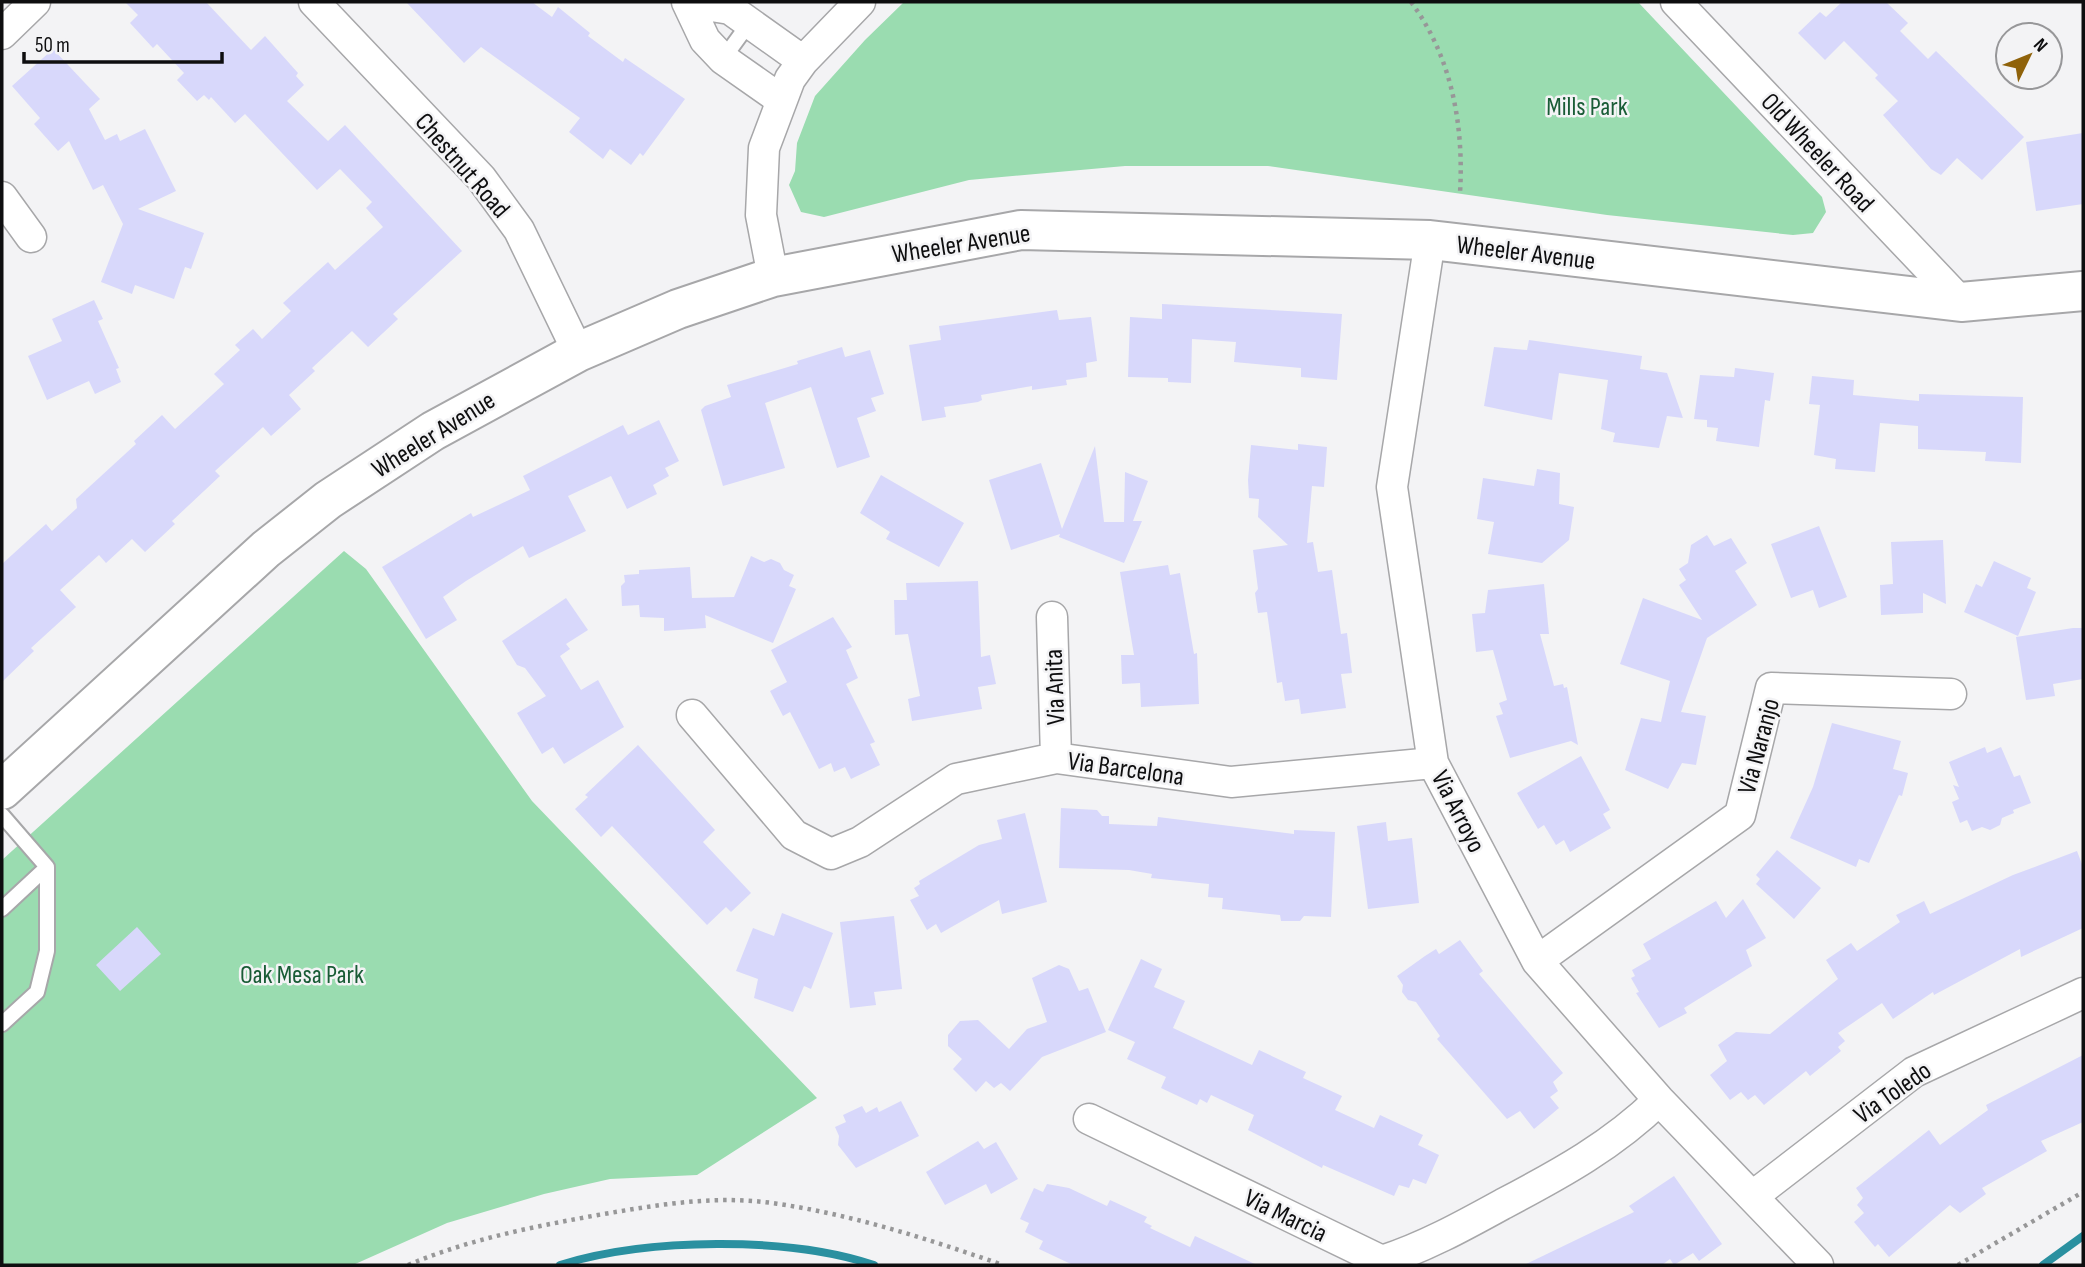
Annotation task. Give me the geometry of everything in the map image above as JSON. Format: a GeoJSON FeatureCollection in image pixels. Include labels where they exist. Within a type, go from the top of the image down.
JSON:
{"type":"FeatureCollection","features":[{"type":"Feature","properties":{"kind":"main road","name":"Wheeler Avenue"},"geometry":{"type":"LineString","coordinates":[[2,790],[266,550],[328,500],[442,425],[578,352],[678,309],[773,277],[1021,230],[1430,240],[1961,302],[2083,291]]}},
{"type":"Feature","properties":{"kind":"street","name":"Chestnut Road"},"geometry":{"type":"LineString","coordinates":[[314,2],[481,178],[519,230],[578,352]]}},
{"type":"Feature","properties":{"kind":"street"},"geometry":{"type":"LineString","coordinates":[[780,99],[723,59],[705,40],[687,2],[730,9],[803,61]]}},
{"type":"Feature","properties":{"kind":"street"},"geometry":{"type":"LineString","coordinates":[[773,277],[761,215],[764,148],[780,99],[803,61],[860,2]]}},
{"type":"Feature","properties":{"kind":"street","name":"Old Wheeler Road"},"geometry":{"type":"LineString","coordinates":[[1676,2],[1961,302]]}},
{"type":"Feature","properties":{"kind":"street"},"geometry":{"type":"LineString","coordinates":[[2,197],[31,237]]}},
{"type":"Feature","properties":{"kind":"street","name":"Via Arroyo"},"geometry":{"type":"LineString","coordinates":[[1430,240],[1392,487],[1433,763],[1537,961],[1659,1100],[1818,1265]]}},
{"type":"Feature","properties":{"kind":"street","name":"Via Anita"},"geometry":{"type":"LineString","coordinates":[[1052,617],[1056,758]]}},
{"type":"Feature","properties":{"kind":"street","name":"Via Naranjo"},"geometry":{"type":"LineString","coordinates":[[1537,961],[1740,815],[1771,688],[1951,694]]}},
{"type":"Feature","properties":{"kind":"street","name":"Via Barcelona"},"geometry":{"type":"LineString","coordinates":[[692,715],[794,835],[831,854],[860,842],[956,779],[1056,758],[1231,782],[1433,763]]}},
{"type":"Feature","properties":{"kind":"street","name":"Via Toledo"},"geometry":{"type":"LineString","coordinates":[[1753,1196],[1914,1072],[2083,993]]}},
{"type":"Feature","properties":{"kind":"street","name":"Via Marcia"},"geometry":{"type":"LineString","coordinates":[[1088,1119],[1382,1261],[1423,1247],[1580,1163],[1630,1129],[1659,1100]]}},
{"type":"Feature","properties":{"kind":"lane"},"geometry":{"type":"LineString","coordinates":[[723,59],[750,22]]}},
{"type":"Feature","properties":{"kind":"lane"},"geometry":{"type":"LineString","coordinates":[[2,815],[47,867],[47,951],[37,992],[2,1024]]}},
{"type":"Feature","properties":{"kind":"lane"},"geometry":{"type":"LineString","coordinates":[[2,909],[47,867]]}},
{"type":"Feature","properties":{"kind":"path"},"geometry":{"type":"LineString","coordinates":[[1411,2],[1435,41],[1454,96],[1461,166],[1460,193]]}},
{"type":"Feature","properties":{"kind":"path"},"geometry":{"type":"LineString","coordinates":[[1958,1265],[2083,1192]]}},
{"type":"Feature","properties":{"kind":"path"},"geometry":{"type":"LineString","coordinates":[[408,1265],[454,1246],[511,1230],[684,1200],[770,1203],[850,1217],[1003,1265]]}},
{"type":"Feature","properties":{"kind":"green space","name":"Mills Park"},"geometry":{"type":"Polygon","coordinates":[[[904,2],[1638,2],[1822,197],[1826,212],[1813,233],[1793,235],[1607,215],[1268,166],[1125,166],[969,180],[824,217],[801,212],[789,185],[795,171],[797,143],[815,96],[865,40],[904,2]]]}},
{"type":"Feature","properties":{"kind":"green space","name":"Oak Mesa Park"},"geometry":{"type":"Polygon","coordinates":[[[344,551],[366,569],[532,801],[817,1098],[697,1175],[610,1179],[544,1194],[447,1223],[353,1265],[2,1265],[2,860],[344,551]]]}},
{"type":"Feature","properties":{"kind":"building"},"geometry":{"type":"Polygon","coordinates":[[[125,2],[206,2],[251,50],[265,36],[298,73],[296,76],[304,85],[287,101],[328,141],[345,125],[462,251],[393,314],[398,319],[368,347],[352,331],[312,368],[315,371],[289,395],[301,409],[271,436],[263,427],[215,471],[220,476],[172,521],[175,524],[145,552],[132,539],[106,563],[99,555],[60,590],[76,607],[31,648],[34,651],[2,682],[2,564],[46,524],[52,531],[77,508],[76,499],[136,444],[134,441],[162,415],[175,429],[224,384],[214,374],[240,350],[235,345],[253,329],[262,339],[291,311],[283,303],[328,262],[335,270],[383,227],[366,208],[372,202],[340,169],[317,190],[245,114],[235,123],[211,97],[209,100],[204,95],[197,101],[177,80],[184,73],[157,44],[153,48],[130,23],[138,15],[125,2]]]}},
{"type":"Feature","properties":{"kind":"building"},"geometry":{"type":"Polygon","coordinates":[[[406,2],[532,2],[552,17],[558,7],[590,33],[588,36],[623,62],[625,58],[685,99],[643,156],[640,153],[631,165],[610,149],[603,159],[569,132],[580,118],[481,47],[464,63],[406,2]]]}},
{"type":"Feature","properties":{"kind":"building"},"geometry":{"type":"Polygon","coordinates":[[[1842,2],[1886,2],[1908,23],[1900,31],[1928,59],[1936,51],[2024,137],[1982,180],[1957,158],[1941,175],[1931,169],[1883,115],[1898,101],[1875,78],[1878,75],[1844,41],[1825,60],[1798,33],[1820,12],[1826,17],[1842,2]]]}},
{"type":"Feature","properties":{"kind":"building"},"geometry":{"type":"Polygon","coordinates":[[[53,49],[100,99],[89,109],[105,140],[117,134],[120,141],[145,129],[176,191],[138,209],[204,233],[191,269],[185,267],[174,299],[135,285],[132,294],[101,282],[123,224],[103,185],[93,190],[69,141],[58,151],[34,124],[40,118],[12,86],[53,49]]]}},
{"type":"Feature","properties":{"kind":"building"},"geometry":{"type":"Polygon","coordinates":[[[2083,133],[2083,204],[2036,211],[2026,142],[2083,133]]]}},
{"type":"Feature","properties":{"kind":"building"},"geometry":{"type":"Polygon","coordinates":[[[94,300],[103,319],[98,321],[119,368],[116,369],[121,382],[95,394],[89,381],[47,400],[28,356],[62,341],[52,319],[94,300]]]}},
{"type":"Feature","properties":{"kind":"building"},"geometry":{"type":"Polygon","coordinates":[[[1162,304],[1342,314],[1337,380],[1301,377],[1301,368],[1234,362],[1236,342],[1192,339],[1191,383],[1168,382],[1168,378],[1128,377],[1130,317],[1162,319],[1162,304]]]}},
{"type":"Feature","properties":{"kind":"building"},"geometry":{"type":"Polygon","coordinates":[[[1057,310],[1059,320],[1091,317],[1097,361],[1086,363],[1087,377],[1066,380],[1067,385],[1032,390],[1032,386],[981,395],[982,400],[978,402],[944,407],[946,417],[922,421],[909,345],[941,340],[939,326],[1057,310]]]}},
{"type":"Feature","properties":{"kind":"building"},"geometry":{"type":"Polygon","coordinates":[[[1529,340],[1642,356],[1640,369],[1667,373],[1683,418],[1667,416],[1659,448],[1613,442],[1615,433],[1601,429],[1608,380],[1559,373],[1552,420],[1484,406],[1494,347],[1527,350],[1529,340]]]}},
{"type":"Feature","properties":{"kind":"building"},"geometry":{"type":"Polygon","coordinates":[[[842,347],[845,357],[870,350],[884,394],[871,398],[876,411],[857,418],[870,457],[837,468],[811,387],[765,403],[785,468],[723,486],[701,410],[731,397],[727,385],[798,364],[797,361],[842,347]]]}},
{"type":"Feature","properties":{"kind":"building"},"geometry":{"type":"Polygon","coordinates":[[[1735,368],[1774,373],[1770,401],[1765,400],[1759,447],[1716,441],[1718,428],[1707,427],[1707,420],[1694,419],[1700,375],[1734,377],[1735,368]]]}},
{"type":"Feature","properties":{"kind":"building"},"geometry":{"type":"Polygon","coordinates":[[[1812,376],[1854,380],[1853,395],[1919,401],[1919,394],[2023,397],[2021,463],[1985,461],[1986,452],[1918,449],[1918,426],[1880,423],[1875,472],[1835,469],[1836,459],[1814,455],[1820,405],[1809,404],[1812,376]]]}},
{"type":"Feature","properties":{"kind":"building"},"geometry":{"type":"Polygon","coordinates":[[[659,420],[679,461],[665,468],[669,476],[653,485],[657,494],[627,509],[611,476],[568,496],[586,531],[529,558],[523,546],[466,581],[443,597],[457,620],[426,639],[382,567],[471,513],[473,517],[530,490],[523,476],[623,425],[628,435],[659,420]]]}},
{"type":"Feature","properties":{"kind":"building"},"geometry":{"type":"Polygon","coordinates":[[[1298,444],[1327,447],[1324,487],[1312,486],[1307,543],[1313,542],[1318,572],[1332,570],[1341,634],[1347,633],[1352,673],[1341,674],[1346,708],[1301,714],[1299,699],[1285,701],[1282,682],[1277,683],[1267,612],[1258,613],[1255,593],[1258,589],[1253,550],[1288,545],[1258,517],[1259,499],[1249,498],[1248,480],[1251,445],[1298,450],[1298,444]]]}},
{"type":"Feature","properties":{"kind":"building"},"geometry":{"type":"Polygon","coordinates":[[[1095,446],[1104,522],[1124,522],[1125,472],[1148,481],[1133,521],[1142,521],[1124,563],[1059,537],[1060,534],[1011,550],[989,480],[1041,463],[1062,529],[1095,446]]]}},
{"type":"Feature","properties":{"kind":"building"},"geometry":{"type":"Polygon","coordinates":[[[1537,469],[1560,473],[1559,504],[1574,507],[1569,540],[1542,563],[1488,554],[1494,522],[1477,519],[1483,478],[1534,486],[1537,469]]]}},
{"type":"Feature","properties":{"kind":"building"},"geometry":{"type":"Polygon","coordinates":[[[881,475],[964,523],[939,567],[886,539],[890,532],[860,513],[881,475]]]}},
{"type":"Feature","properties":{"kind":"building"},"geometry":{"type":"Polygon","coordinates":[[[1819,526],[1847,597],[1819,608],[1813,590],[1791,598],[1771,544],[1819,526]]]}},
{"type":"Feature","properties":{"kind":"building"},"geometry":{"type":"Polygon","coordinates":[[[1707,535],[1714,546],[1731,538],[1747,563],[1735,571],[1757,605],[1707,638],[1681,712],[1706,716],[1696,765],[1682,763],[1668,789],[1625,770],[1641,718],[1661,722],[1670,681],[1620,664],[1643,598],[1702,620],[1679,585],[1686,580],[1679,569],[1688,563],[1691,545],[1707,535]]]}},
{"type":"Feature","properties":{"kind":"building"},"geometry":{"type":"Polygon","coordinates":[[[1943,540],[1946,604],[1923,593],[1923,613],[1881,615],[1880,585],[1893,584],[1891,542],[1943,540]]]}},
{"type":"Feature","properties":{"kind":"building"},"geometry":{"type":"Polygon","coordinates":[[[751,556],[764,562],[771,559],[794,575],[789,586],[796,589],[773,643],[705,615],[706,628],[664,631],[664,618],[640,617],[639,605],[622,606],[621,586],[625,582],[624,575],[639,574],[639,570],[690,567],[692,598],[734,597],[751,556]]]}},
{"type":"Feature","properties":{"kind":"building"},"geometry":{"type":"Polygon","coordinates":[[[1994,561],[2031,578],[2027,588],[2036,592],[2018,636],[1964,612],[1976,584],[1982,587],[1994,561]]]}},
{"type":"Feature","properties":{"kind":"building"},"geometry":{"type":"Polygon","coordinates":[[[1168,565],[1170,575],[1180,573],[1194,654],[1197,653],[1199,704],[1141,707],[1140,683],[1122,684],[1121,655],[1134,655],[1120,572],[1168,565]]]}},
{"type":"Feature","properties":{"kind":"building"},"geometry":{"type":"Polygon","coordinates":[[[978,581],[981,657],[990,655],[996,684],[978,687],[982,709],[912,721],[908,699],[920,696],[908,634],[895,635],[894,600],[907,600],[906,583],[978,581]]]}},
{"type":"Feature","properties":{"kind":"building"},"geometry":{"type":"Polygon","coordinates":[[[1544,584],[1549,634],[1540,634],[1554,686],[1563,684],[1564,688],[1567,687],[1578,745],[1571,741],[1510,758],[1496,716],[1503,714],[1499,703],[1507,700],[1493,650],[1476,652],[1472,614],[1485,613],[1488,590],[1544,584]]]}},
{"type":"Feature","properties":{"kind":"building"},"geometry":{"type":"Polygon","coordinates":[[[566,598],[588,630],[566,644],[570,649],[560,656],[581,690],[598,680],[624,727],[564,764],[553,747],[542,754],[517,713],[546,696],[525,668],[517,665],[502,641],[566,598]]]}},
{"type":"Feature","properties":{"kind":"building"},"geometry":{"type":"Polygon","coordinates":[[[833,617],[852,647],[846,650],[858,678],[846,684],[875,742],[870,744],[880,765],[851,779],[845,767],[834,772],[831,763],[819,769],[790,712],[783,716],[770,691],[787,682],[771,650],[833,617]]]}},
{"type":"Feature","properties":{"kind":"building"},"geometry":{"type":"Polygon","coordinates":[[[2083,628],[2083,679],[2053,684],[2055,696],[2026,700],[2016,637],[2083,628]]]}},
{"type":"Feature","properties":{"kind":"building"},"geometry":{"type":"Polygon","coordinates":[[[1832,723],[1901,741],[1893,769],[1908,773],[1902,796],[1899,795],[1869,863],[1859,859],[1856,867],[1790,838],[1813,787],[1832,723]]]}},
{"type":"Feature","properties":{"kind":"building"},"geometry":{"type":"Polygon","coordinates":[[[638,745],[715,830],[703,842],[751,893],[731,912],[726,907],[707,925],[612,826],[601,837],[575,809],[588,797],[585,795],[638,745]]]}},
{"type":"Feature","properties":{"kind":"building"},"geometry":{"type":"Polygon","coordinates":[[[1985,747],[1987,753],[2001,747],[2014,777],[2020,775],[2031,803],[2013,810],[2014,813],[2002,818],[2000,825],[1990,830],[1982,827],[1972,831],[1967,820],[1960,823],[1952,802],[1959,799],[1953,785],[1959,787],[1949,762],[1985,747]]]}},
{"type":"Feature","properties":{"kind":"building"},"geometry":{"type":"Polygon","coordinates":[[[1581,756],[1610,810],[1603,814],[1611,828],[1570,852],[1564,840],[1556,845],[1544,825],[1538,829],[1517,793],[1581,756]]]}},
{"type":"Feature","properties":{"kind":"building"},"geometry":{"type":"Polygon","coordinates":[[[1061,808],[1097,810],[1102,816],[1109,816],[1109,824],[1157,826],[1158,817],[1294,834],[1294,830],[1335,832],[1331,917],[1304,916],[1300,921],[1281,921],[1280,915],[1222,909],[1223,898],[1208,897],[1209,884],[1151,878],[1152,874],[1129,870],[1059,868],[1061,808]]]}},
{"type":"Feature","properties":{"kind":"building"},"geometry":{"type":"Polygon","coordinates":[[[1025,813],[1047,902],[1002,914],[999,900],[941,933],[936,924],[927,930],[910,900],[919,896],[914,888],[920,884],[919,881],[979,845],[1002,839],[997,820],[1025,813]]]}},
{"type":"Feature","properties":{"kind":"building"},"geometry":{"type":"Polygon","coordinates":[[[1386,822],[1388,841],[1412,838],[1419,903],[1368,909],[1357,826],[1386,822]]]}},
{"type":"Feature","properties":{"kind":"building"},"geometry":{"type":"Polygon","coordinates":[[[1777,850],[1821,888],[1794,919],[1756,884],[1760,879],[1756,875],[1777,850]]]}},
{"type":"Feature","properties":{"kind":"building"},"geometry":{"type":"Polygon","coordinates":[[[2077,851],[2083,867],[2083,928],[2021,957],[2020,949],[1934,995],[1933,992],[1893,1019],[1882,1003],[1838,1033],[1845,1041],[1838,1047],[1841,1051],[1810,1076],[1806,1071],[1764,1105],[1755,1095],[1748,1100],[1741,1092],[1730,1100],[1710,1075],[1727,1061],[1718,1045],[1736,1032],[1770,1034],[1838,979],[1826,960],[1851,943],[1857,951],[1900,922],[1896,915],[1924,901],[1930,914],[2013,875],[2077,851]]]}},
{"type":"Feature","properties":{"kind":"building"},"geometry":{"type":"Polygon","coordinates":[[[1743,899],[1766,938],[1746,950],[1752,966],[1684,1008],[1687,1013],[1659,1028],[1636,993],[1639,992],[1631,978],[1635,976],[1632,970],[1651,959],[1643,944],[1716,901],[1726,918],[1743,899]]]}},
{"type":"Feature","properties":{"kind":"building"},"geometry":{"type":"Polygon","coordinates":[[[782,913],[833,933],[811,989],[804,986],[793,1012],[754,998],[758,979],[736,971],[753,928],[774,936],[782,913]]]}},
{"type":"Feature","properties":{"kind":"building"},"geometry":{"type":"Polygon","coordinates":[[[894,916],[902,989],[874,992],[876,1005],[850,1008],[840,922],[894,916]]]}},
{"type":"Feature","properties":{"kind":"building"},"geometry":{"type":"Polygon","coordinates":[[[137,927],[161,954],[120,991],[96,965],[137,927]]]}},
{"type":"Feature","properties":{"kind":"building"},"geometry":{"type":"Polygon","coordinates":[[[1460,940],[1483,971],[1479,974],[1563,1073],[1553,1082],[1558,1091],[1550,1097],[1559,1108],[1534,1129],[1520,1111],[1507,1119],[1437,1039],[1440,1036],[1416,1002],[1408,1000],[1402,992],[1403,985],[1397,976],[1436,949],[1439,954],[1460,940]]]}},
{"type":"Feature","properties":{"kind":"building"},"geometry":{"type":"Polygon","coordinates":[[[1141,959],[1162,969],[1154,987],[1185,1001],[1173,1028],[1252,1065],[1259,1050],[1306,1072],[1303,1078],[1342,1096],[1335,1110],[1374,1128],[1380,1115],[1423,1135],[1418,1145],[1439,1155],[1426,1184],[1413,1179],[1409,1188],[1399,1185],[1394,1196],[1323,1165],[1322,1168],[1248,1130],[1254,1115],[1211,1095],[1207,1103],[1200,1099],[1197,1105],[1161,1088],[1166,1077],[1127,1059],[1135,1042],[1108,1030],[1141,959]]]}},
{"type":"Feature","properties":{"kind":"building"},"geometry":{"type":"Polygon","coordinates":[[[1059,965],[1069,969],[1079,991],[1088,988],[1106,1032],[1042,1057],[1010,1091],[1001,1083],[994,1088],[986,1081],[976,1092],[953,1069],[962,1059],[948,1046],[948,1035],[960,1021],[978,1020],[1009,1049],[1027,1029],[1047,1022],[1032,978],[1059,965]]]}},
{"type":"Feature","properties":{"kind":"building"},"geometry":{"type":"Polygon","coordinates":[[[2083,1055],[2083,1122],[2041,1141],[2047,1151],[1982,1188],[1986,1194],[1960,1213],[1950,1205],[1889,1257],[1878,1244],[1875,1247],[1854,1222],[1864,1213],[1857,1205],[1863,1198],[1856,1188],[1929,1130],[1940,1145],[1988,1110],[1986,1105],[2083,1055]]]}},
{"type":"Feature","properties":{"kind":"building"},"geometry":{"type":"Polygon","coordinates":[[[901,1101],[919,1136],[856,1168],[838,1145],[839,1136],[835,1127],[846,1122],[843,1115],[862,1106],[866,1113],[877,1107],[879,1112],[901,1101]]]}},
{"type":"Feature","properties":{"kind":"building"},"geometry":{"type":"Polygon","coordinates":[[[978,1141],[984,1149],[996,1142],[1018,1179],[991,1194],[986,1184],[945,1205],[926,1172],[978,1141]]]}},
{"type":"Feature","properties":{"kind":"building"},"geometry":{"type":"Polygon","coordinates":[[[1674,1176],[1722,1244],[1699,1261],[1693,1253],[1674,1265],[1670,1259],[1662,1265],[1524,1265],[1634,1212],[1629,1206],[1674,1176]]]}},
{"type":"Feature","properties":{"kind":"building"},"geometry":{"type":"Polygon","coordinates":[[[1047,1184],[1069,1188],[1107,1206],[1110,1200],[1147,1217],[1144,1222],[1152,1226],[1150,1228],[1190,1247],[1195,1236],[1257,1265],[1073,1265],[1039,1249],[1043,1241],[1025,1232],[1029,1223],[1020,1219],[1034,1188],[1043,1192],[1047,1184]]]}},
{"type":"Feature","properties":{"kind":"waterway"},"geometry":{"type":"LineString","coordinates":[[2043,1265],[2083,1236]]}},
{"type":"Feature","properties":{"kind":"waterway"},"geometry":{"type":"LineString","coordinates":[[560,1265],[633,1250],[717,1244],[801,1249],[874,1265]]}}]}
